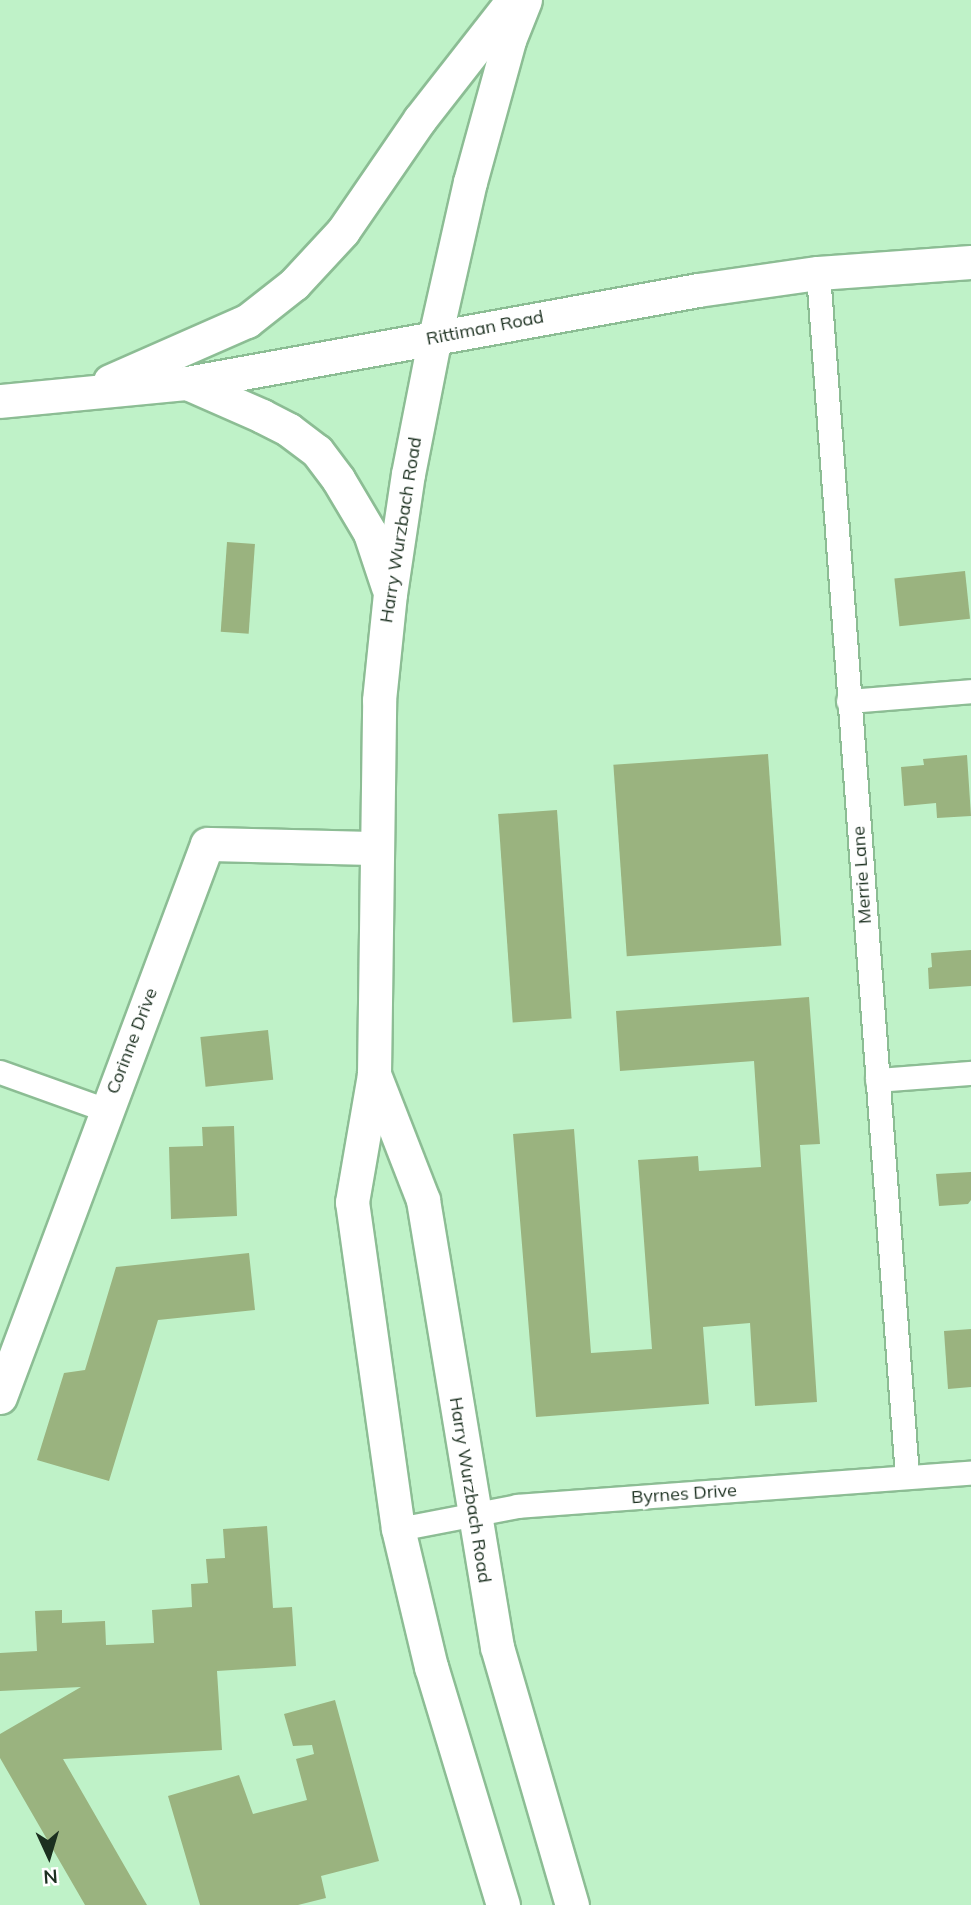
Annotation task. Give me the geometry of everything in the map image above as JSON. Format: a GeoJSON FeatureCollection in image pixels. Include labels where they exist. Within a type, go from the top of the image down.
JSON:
{"type":"FeatureCollection","features":[{"type":"Feature","properties":{"kind":"main road"},"geometry":{"type":"LineString","coordinates":[[79,395],[247,321],[293,284],[343,231],[420,119],[513,0]]}},
{"type":"Feature","properties":{"kind":"main road","name":"Harry Wurzbach Road"},"geometry":{"type":"LineString","coordinates":[[503,1905],[431,1667],[398,1529],[352,1202],[374,1074],[379,700],[390,594],[408,474],[470,182],[509,40],[525,0]]}},
{"type":"Feature","properties":{"kind":"main road","name":"Rittiman Road"},"geometry":{"type":"LineString","coordinates":[[0,401],[187,383],[631,300],[818,273],[971,262]]}},
{"type":"Feature","properties":{"kind":"main road"},"geometry":{"type":"LineString","coordinates":[[187,383],[289,430],[317,451],[338,478],[370,533],[390,594]]}},
{"type":"Feature","properties":{"kind":"main road","name":"Corinne Drive"},"geometry":{"type":"LineString","coordinates":[[0,1397],[206,844],[375,848]]}},
{"type":"Feature","properties":{"kind":"main road","name":"Harry Wurzbach Road"},"geometry":{"type":"LineString","coordinates":[[374,1074],[423,1200],[497,1647],[572,1905]]}},
{"type":"Feature","properties":{"kind":"street","name":"Merrie Lane"},"geometry":{"type":"LineString","coordinates":[[818,273],[907,1477]]}},
{"type":"Feature","properties":{"kind":"street"},"geometry":{"type":"LineString","coordinates":[[848,701],[971,691]]}},
{"type":"Feature","properties":{"kind":"street"},"geometry":{"type":"LineString","coordinates":[[0,1072],[106,1110]]}},
{"type":"Feature","properties":{"kind":"street"},"geometry":{"type":"LineString","coordinates":[[877,1080],[971,1073]]}},
{"type":"Feature","properties":{"kind":"street","name":"Byrnes Drive"},"geometry":{"type":"LineString","coordinates":[[398,1529],[517,1506],[971,1473]]}},
{"type":"Feature","properties":{"kind":"building"},"geometry":{"type":"Polygon","coordinates":[[[227,542],[255,544],[249,634],[221,632],[227,542]]]}},
{"type":"Feature","properties":{"kind":"building"},"geometry":{"type":"Polygon","coordinates":[[[965,571],[970,619],[899,626],[894,578],[965,571]]]}},
{"type":"Feature","properties":{"kind":"building"},"geometry":{"type":"Polygon","coordinates":[[[768,754],[781,946],[627,956],[613,765],[768,754]]]}},
{"type":"Feature","properties":{"kind":"building"},"geometry":{"type":"Polygon","coordinates":[[[967,755],[971,816],[937,818],[936,803],[904,806],[901,767],[924,765],[923,759],[967,755]]]}},
{"type":"Feature","properties":{"kind":"building"},"geometry":{"type":"Polygon","coordinates":[[[557,810],[572,1018],[513,1023],[498,814],[557,810]]]}},
{"type":"Feature","properties":{"kind":"building"},"geometry":{"type":"Polygon","coordinates":[[[971,950],[971,986],[929,989],[928,968],[932,967],[931,953],[971,950]]]}},
{"type":"Feature","properties":{"kind":"building"},"geometry":{"type":"Polygon","coordinates":[[[809,997],[820,1144],[800,1145],[817,1402],[755,1406],[750,1323],[703,1327],[709,1404],[536,1417],[513,1134],[574,1129],[591,1353],[652,1349],[638,1160],[698,1156],[699,1171],[761,1167],[754,1061],[620,1071],[616,1011],[809,997]]]}},
{"type":"Feature","properties":{"kind":"building"},"geometry":{"type":"Polygon","coordinates":[[[268,1030],[273,1080],[206,1087],[200,1037],[268,1030]]]}},
{"type":"Feature","properties":{"kind":"building"},"geometry":{"type":"Polygon","coordinates":[[[234,1126],[237,1216],[171,1219],[169,1147],[203,1146],[202,1127],[234,1126]]]}},
{"type":"Feature","properties":{"kind":"building"},"geometry":{"type":"Polygon","coordinates":[[[971,1172],[971,1200],[968,1204],[939,1206],[936,1174],[971,1172]]]}},
{"type":"Feature","properties":{"kind":"building"},"geometry":{"type":"Polygon","coordinates":[[[249,1253],[255,1310],[158,1320],[109,1481],[37,1460],[64,1373],[85,1370],[116,1267],[249,1253]]]}},
{"type":"Feature","properties":{"kind":"building"},"geometry":{"type":"Polygon","coordinates":[[[971,1329],[971,1387],[948,1389],[944,1331],[971,1329]]]}},
{"type":"Feature","properties":{"kind":"building"},"geometry":{"type":"Polygon","coordinates":[[[267,1526],[273,1608],[292,1607],[296,1666],[217,1671],[222,1750],[63,1759],[147,1905],[85,1905],[0,1758],[0,1734],[81,1687],[0,1691],[0,1653],[37,1651],[35,1611],[62,1610],[62,1623],[105,1621],[106,1645],[154,1643],[152,1610],[192,1607],[191,1584],[208,1583],[206,1559],[225,1558],[223,1529],[267,1526]]]}},
{"type":"Feature","properties":{"kind":"building"},"geometry":{"type":"Polygon","coordinates":[[[335,1700],[379,1861],[321,1876],[326,1898],[298,1905],[200,1905],[168,1796],[239,1775],[253,1814],[307,1800],[296,1759],[314,1754],[312,1745],[293,1746],[284,1714],[335,1700]]]}}]}
